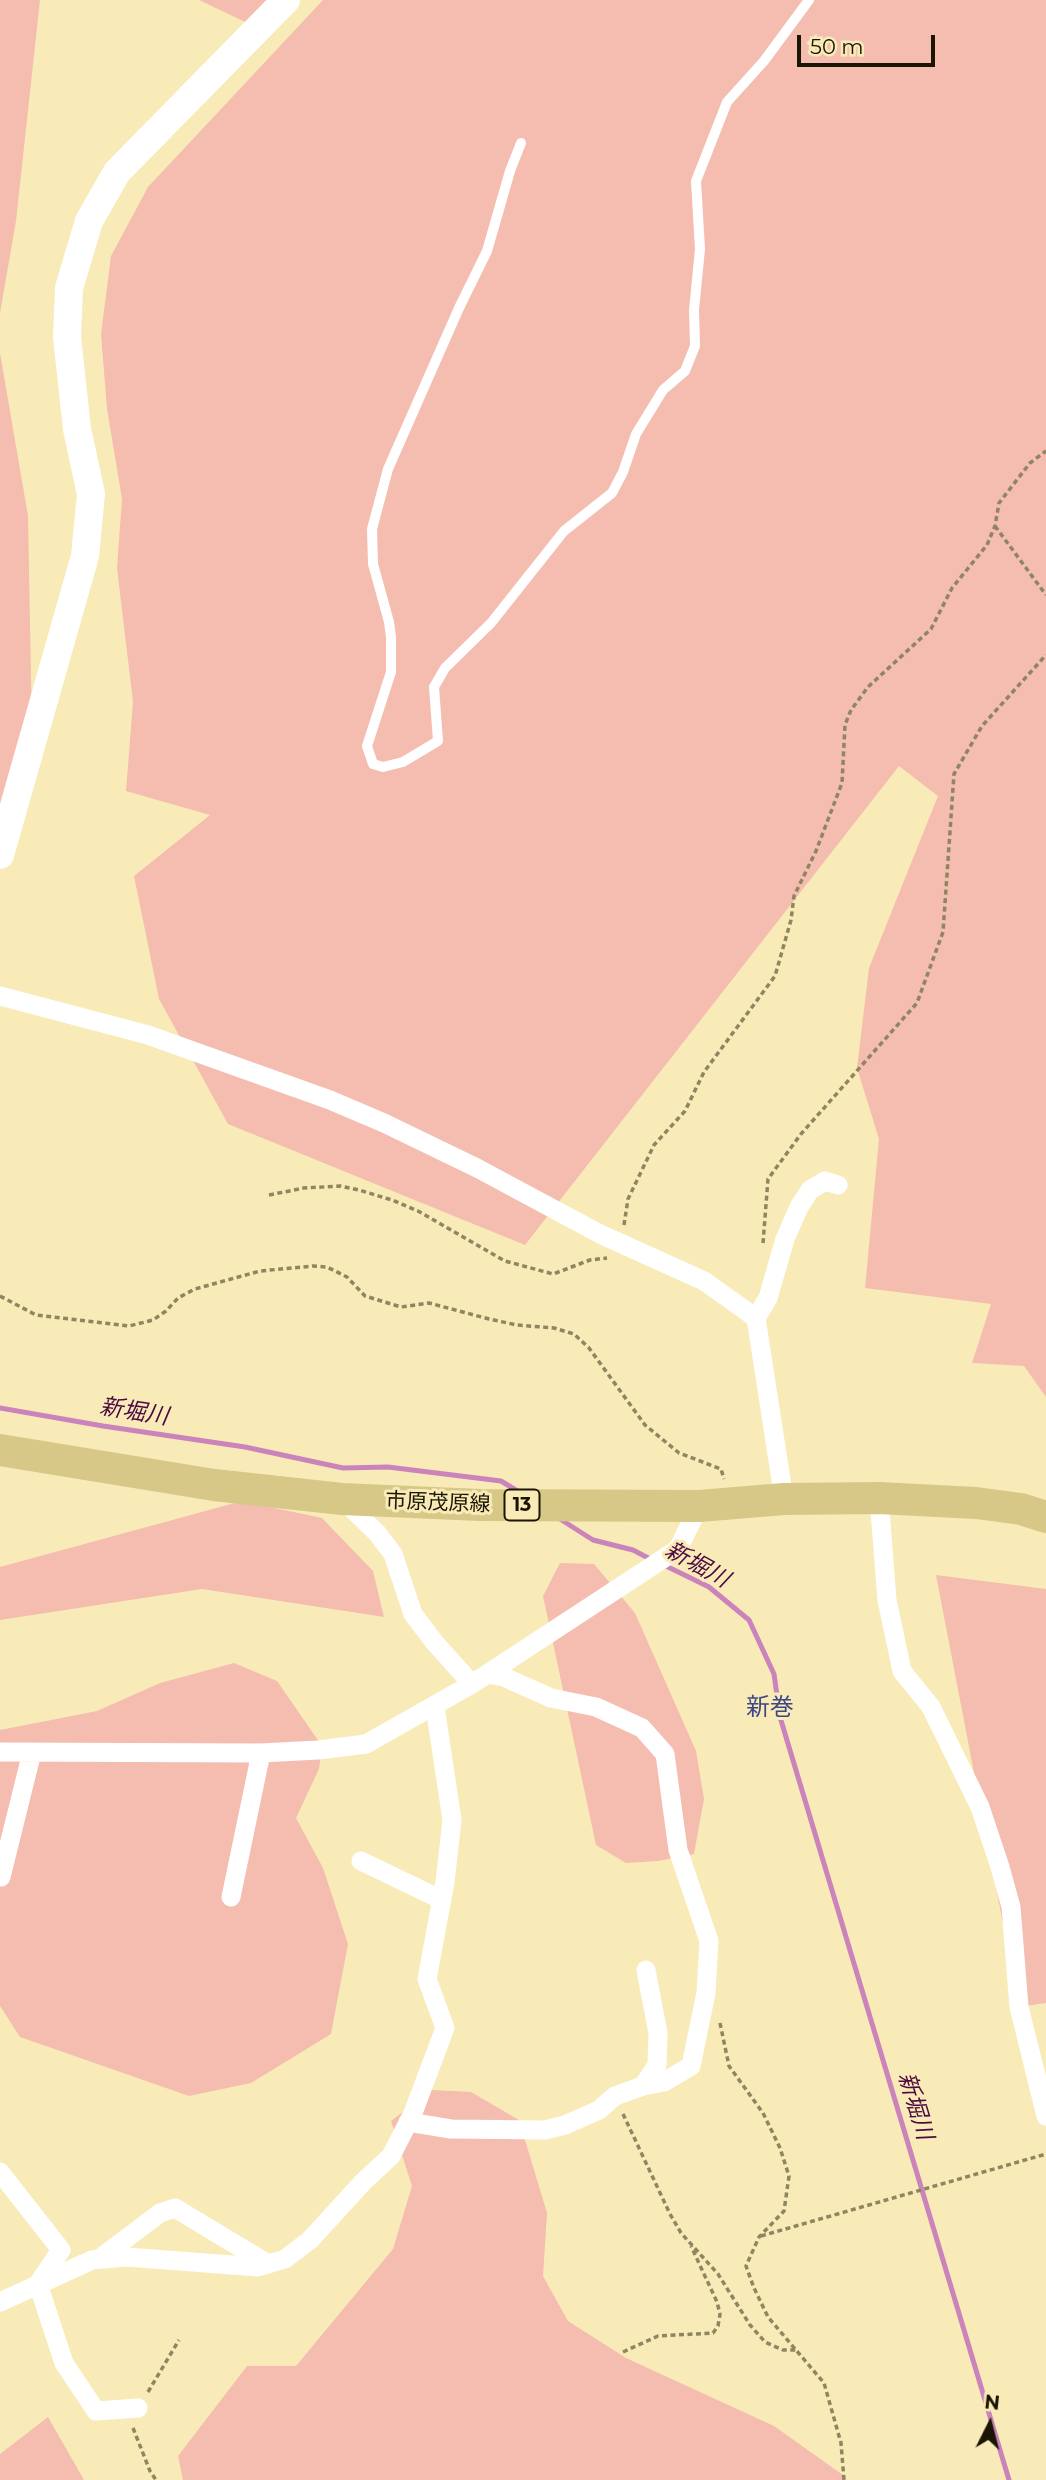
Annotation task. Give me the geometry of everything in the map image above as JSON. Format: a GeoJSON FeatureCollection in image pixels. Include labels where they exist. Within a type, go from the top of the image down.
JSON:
{"type":"FeatureCollection","features":[{"type":"Feature","properties":{"kind":"main road","name":"市原茂原線"},"geometry":{"type":"LineString","coordinates":[[0,1450],[214,1485],[342,1499],[481,1505],[699,1506],[783,1499],[879,1498],[976,1503],[1021,1509],[1046,1517]]}},
{"type":"Feature","properties":{"kind":"street"},"geometry":{"type":"LineString","coordinates":[[0,855],[85,556],[92,494],[77,429],[67,337],[69,288],[89,221],[117,172],[286,0]]}},
{"type":"Feature","properties":{"kind":"street"},"geometry":{"type":"LineString","coordinates":[[0,996],[149,1035],[330,1100],[477,1168],[621,1243],[704,1281],[756,1318]]}},
{"type":"Feature","properties":{"kind":"street"},"geometry":{"type":"LineString","coordinates":[[783,1499],[756,1318],[768,1298],[785,1239],[799,1207],[810,1190],[825,1181],[838,1185]]}},
{"type":"Feature","properties":{"kind":"street"},"geometry":{"type":"LineString","coordinates":[[879,1498],[887,1600],[902,1671],[931,1707],[979,1807],[1000,1867],[1011,1907],[1019,2007],[1046,2116]]}},
{"type":"Feature","properties":{"kind":"street"},"geometry":{"type":"LineString","coordinates":[[342,1499],[393,1554],[413,1614],[435,1643],[479,1679],[504,1677],[551,1698],[596,1707],[642,1728],[665,1754],[678,1850],[709,1941],[706,1993],[691,2066],[664,2082],[643,2085],[615,2096],[599,2110],[545,2130],[452,2129],[408,2122]]}},
{"type":"Feature","properties":{"kind":"street"},"geometry":{"type":"LineString","coordinates":[[0,1752],[261,1752],[318,1750],[366,1744],[435,1707],[678,1549],[699,1506]]}},
{"type":"Feature","properties":{"kind":"street"},"geometry":{"type":"LineString","coordinates":[[0,2302],[92,2260],[127,2256],[258,2267],[285,2259],[310,2240],[391,2155],[408,2122],[445,2028],[427,1979],[442,1900],[452,1820],[435,1707]]}},
{"type":"Feature","properties":{"kind":"street"},"geometry":{"type":"LineString","coordinates":[[1,1877],[32,1752]]}},
{"type":"Feature","properties":{"kind":"street"},"geometry":{"type":"LineString","coordinates":[[231,1897],[261,1752]]}},
{"type":"Feature","properties":{"kind":"street"},"geometry":{"type":"LineString","coordinates":[[361,1861],[442,1900]]}},
{"type":"Feature","properties":{"kind":"street"},"geometry":{"type":"LineString","coordinates":[[643,2085],[657,2065],[658,2033],[646,1970]]}},
{"type":"Feature","properties":{"kind":"street"},"geometry":{"type":"LineString","coordinates":[[0,2172],[61,2249],[38,2284]]}},
{"type":"Feature","properties":{"kind":"street"},"geometry":{"type":"LineString","coordinates":[[99,2259],[160,2213],[175,2208],[268,2264]]}},
{"type":"Feature","properties":{"kind":"street"},"geometry":{"type":"LineString","coordinates":[[38,2284],[64,2363],[96,2411],[138,2408]]}},
{"type":"Feature","properties":{"kind":"lane"},"geometry":{"type":"LineString","coordinates":[[521,143],[487,251],[388,469],[372,529],[373,564],[391,637],[391,672],[368,746],[373,764],[383,766],[403,762],[438,741],[434,687],[445,668],[491,623],[564,531],[612,493],[623,472],[636,434],[663,390],[685,370],[695,346],[694,310],[700,248],[696,181],[727,102],[764,61],[809,0]]}},
{"type":"Feature","properties":{"kind":"path"},"geometry":{"type":"LineString","coordinates":[[621,1243],[628,1199],[654,1145],[685,1111],[704,1072],[775,976],[791,920],[794,896],[816,851],[842,783],[845,725],[851,710],[868,687],[931,629],[952,588],[987,545],[995,526],[999,503],[1030,463],[1046,451]]}},
{"type":"Feature","properties":{"kind":"path"},"geometry":{"type":"LineString","coordinates":[[995,526],[1046,595]]}},
{"type":"Feature","properties":{"kind":"path"},"geometry":{"type":"LineString","coordinates":[[762,1255],[768,1179],[801,1135],[917,1003],[943,932],[954,774],[982,726],[1046,655]]}},
{"type":"Feature","properties":{"kind":"path"},"geometry":{"type":"LineString","coordinates":[[269,1195],[316,1187],[340,1186],[359,1190],[418,1211],[505,1261],[553,1274],[590,1259],[647,1255]]}},
{"type":"Feature","properties":{"kind":"path"},"geometry":{"type":"LineString","coordinates":[[0,1296],[36,1315],[129,1326],[153,1320],[178,1298],[195,1289],[260,1271],[313,1265],[327,1267],[347,1278],[365,1296],[401,1307],[429,1303],[498,1321],[554,1328],[573,1334],[589,1348],[645,1425],[680,1453],[721,1469],[734,1503]]}},
{"type":"Feature","properties":{"kind":"path"},"geometry":{"type":"LineString","coordinates":[[720,2018],[729,2066],[763,2113],[780,2148],[789,2176],[784,2211],[759,2237],[746,2266],[768,2316],[824,2383],[841,2443],[844,2480]]}},
{"type":"Feature","properties":{"kind":"path"},"geometry":{"type":"LineString","coordinates":[[615,2096],[670,2214],[688,2241],[718,2274],[750,2325],[765,2342],[783,2350],[798,2350]]}},
{"type":"Feature","properties":{"kind":"path"},"geometry":{"type":"LineString","coordinates":[[759,2237],[1046,2154]]}},
{"type":"Feature","properties":{"kind":"path"},"geometry":{"type":"LineString","coordinates":[[623,2352],[658,2336],[713,2333],[718,2326],[720,2314],[716,2302],[688,2241]]}},
{"type":"Feature","properties":{"kind":"shaded area"},"geometry":{"type":"Polygon","coordinates":[[[0,0],[40,0],[16,221],[0,313],[0,0]]]}},
{"type":"Feature","properties":{"kind":"shaded area"},"geometry":{"type":"Polygon","coordinates":[[[199,0],[288,0],[258,28],[199,0]]]}},
{"type":"Feature","properties":{"kind":"shaded area"},"geometry":{"type":"Polygon","coordinates":[[[323,0],[1046,0],[1046,1397],[1024,1366],[972,1363],[991,1304],[865,1288],[879,1139],[857,1068],[869,968],[938,796],[899,766],[525,1245],[228,1124],[159,999],[134,876],[210,815],[126,791],[133,702],[117,568],[122,499],[107,409],[101,334],[111,256],[148,187],[323,0]]]}},
{"type":"Feature","properties":{"kind":"shaded area"},"geometry":{"type":"Polygon","coordinates":[[[0,353],[28,516],[32,729],[0,822],[0,353]]]}},
{"type":"Feature","properties":{"kind":"shaded area"},"geometry":{"type":"Polygon","coordinates":[[[242,1501],[322,1518],[373,1571],[384,1617],[202,1589],[0,1620],[0,1567],[242,1501]]]}},
{"type":"Feature","properties":{"kind":"shaded area"},"geometry":{"type":"Polygon","coordinates":[[[560,1563],[594,1564],[635,1613],[696,1751],[704,1799],[694,1854],[658,1861],[626,1863],[596,1845],[543,1596],[560,1563]]]}},
{"type":"Feature","properties":{"kind":"shaded area"},"geometry":{"type":"Polygon","coordinates":[[[936,1575],[1046,1589],[1046,2003],[1019,2007],[936,1575]]]}},
{"type":"Feature","properties":{"kind":"shaded area"},"geometry":{"type":"Polygon","coordinates":[[[234,1663],[277,1681],[322,1746],[319,1769],[296,1818],[323,1868],[348,1944],[331,2034],[251,2083],[189,2096],[20,2037],[0,2006],[0,1730],[97,1711],[160,1683],[234,1663]]]}},
{"type":"Feature","properties":{"kind":"shaded area"},"geometry":{"type":"Polygon","coordinates":[[[432,2090],[471,2092],[519,2120],[547,2213],[543,2276],[568,2321],[626,2358],[774,2426],[843,2475],[845,2480],[183,2480],[178,2456],[247,2366],[296,2366],[393,2249],[412,2186],[391,2121],[432,2090]]]}},
{"type":"Feature","properties":{"kind":"shaded area"},"geometry":{"type":"Polygon","coordinates":[[[48,2417],[84,2480],[0,2480],[0,2454],[48,2417]]]}},
{"type":"Feature","properties":{"kind":"waterway","name":"新堀川"},"geometry":{"type":"LineString","coordinates":[[0,1408],[245,1447],[343,1468],[388,1467],[501,1481],[519,1492]]}},
{"type":"Feature","properties":{"kind":"waterway","name":"新堀川"},"geometry":{"type":"LineString","coordinates":[[560,1519],[593,1540],[633,1550],[652,1560]]}},
{"type":"Feature","properties":{"kind":"waterway","name":"新堀川"},"geometry":{"type":"LineString","coordinates":[[664,1565],[709,1587],[749,1620],[774,1674],[780,1717],[1009,2480]]}},
{"type":"Feature","properties":{"kind":"district","name":"新巻"},"geometry":{"type":"Point","coordinates":[770,1708]}}]}
